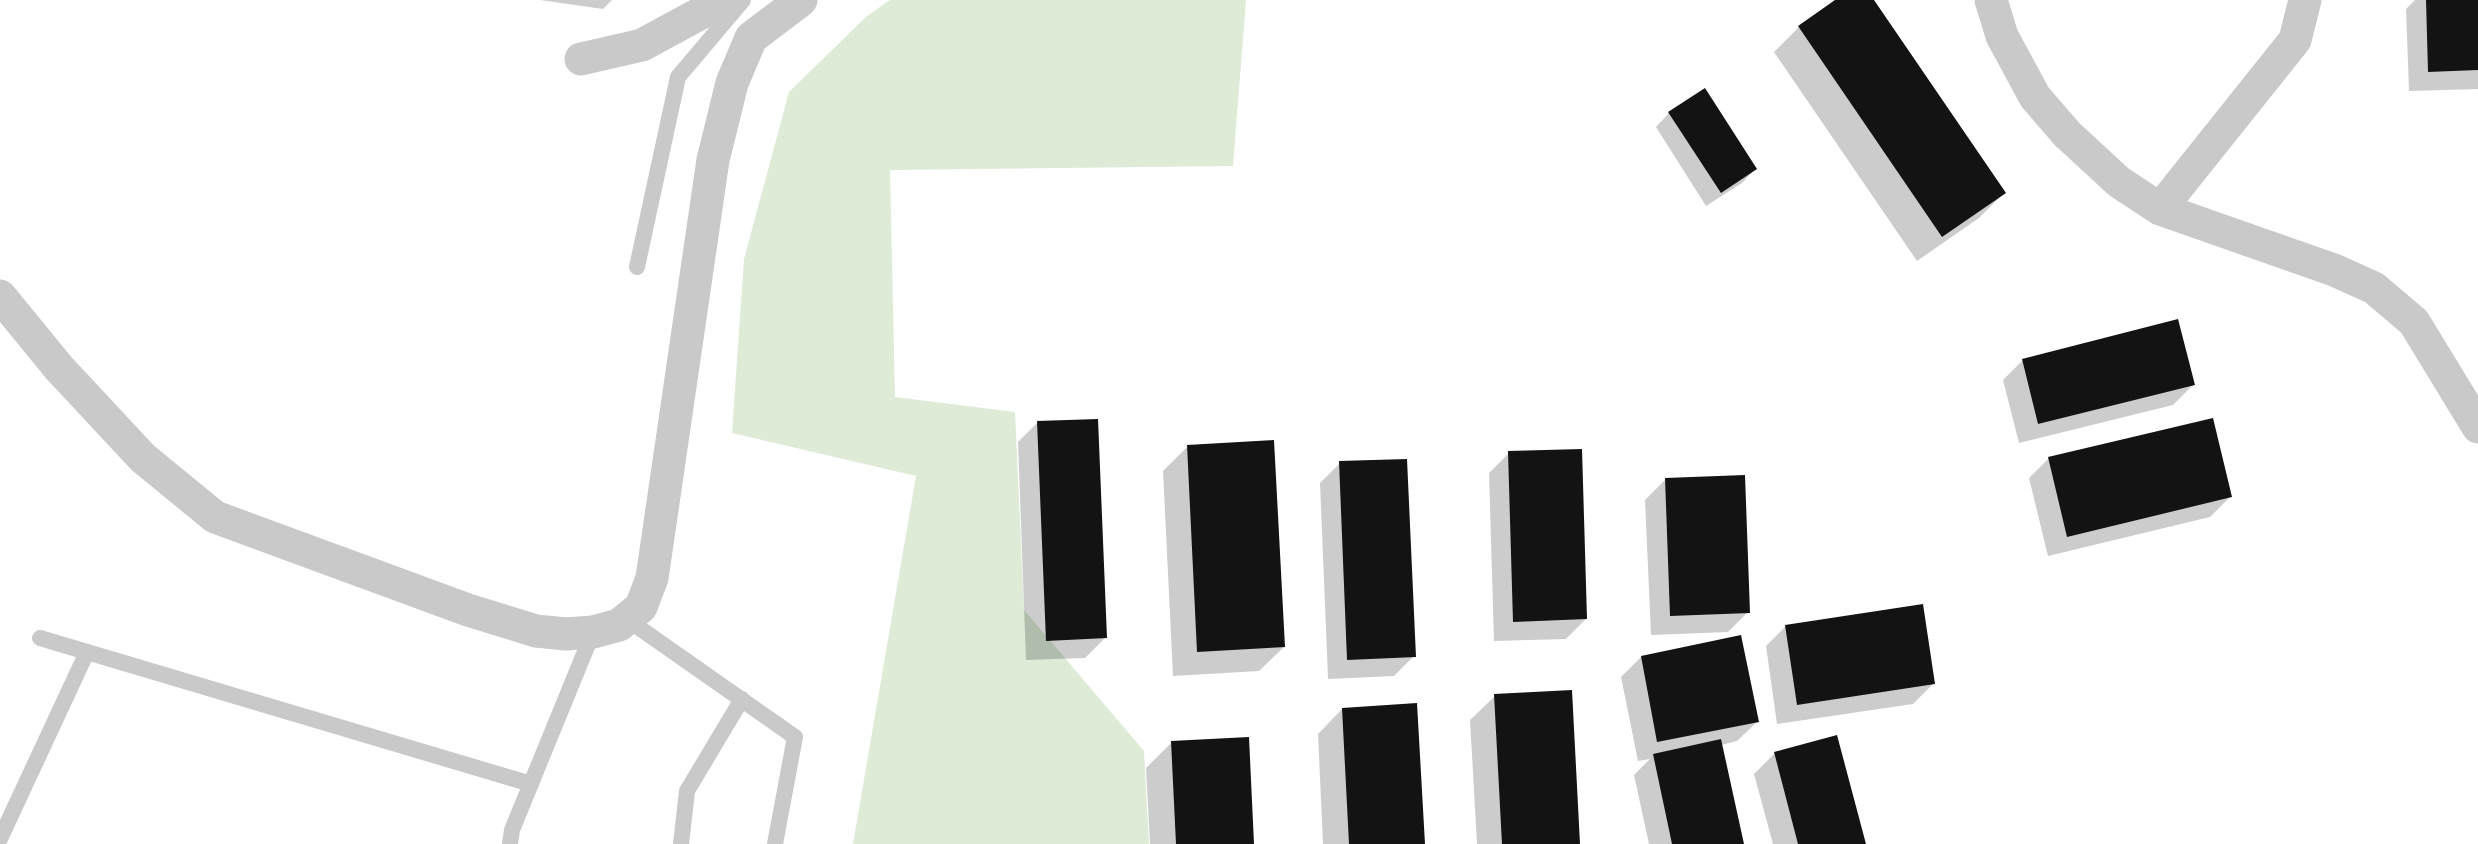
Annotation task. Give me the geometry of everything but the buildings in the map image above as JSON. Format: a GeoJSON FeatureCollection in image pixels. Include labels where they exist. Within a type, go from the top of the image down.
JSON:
{"type":"FeatureCollection","features":[{"type":"Feature","properties":{"kind":"street"},"geometry":{"type":"LineString","coordinates":[[581,59],[642,45],[724,0]]}},
{"type":"Feature","properties":{"kind":"street"},"geometry":{"type":"LineString","coordinates":[[0,296],[59,368],[143,458],[215,517],[468,610],[536,631],[566,634],[593,632],[619,625],[628,620],[640,607],[652,578],[712,171],[732,84],[751,38],[801,0]]}},
{"type":"Feature","properties":{"kind":"street"},"geometry":{"type":"LineString","coordinates":[[1991,0],[2002,36],[2036,97],[2067,134],[2119,182],[2160,209],[2334,270],[2374,288],[2414,322],[2478,427]]}},
{"type":"Feature","properties":{"kind":"street"},"geometry":{"type":"LineString","coordinates":[[2160,209],[2295,40],[2305,0]]}},
{"type":"Feature","properties":{"kind":"lane"},"geometry":{"type":"LineString","coordinates":[[637,267],[678,77],[743,0]]}},
{"type":"Feature","properties":{"kind":"lane"},"geometry":{"type":"LineString","coordinates":[[628,620],[795,737],[775,844]]}},
{"type":"Feature","properties":{"kind":"lane"},"geometry":{"type":"LineString","coordinates":[[510,844],[512,830],[593,632]]}},
{"type":"Feature","properties":{"kind":"lane"},"geometry":{"type":"LineString","coordinates":[[40,638],[531,784]]}},
{"type":"Feature","properties":{"kind":"lane"},"geometry":{"type":"LineString","coordinates":[[0,839],[87,652]]}},
{"type":"Feature","properties":{"kind":"lane"},"geometry":{"type":"LineString","coordinates":[[681,844],[687,791],[742,699]]}},
{"type":"Feature","properties":{"kind":"green space"},"geometry":{"type":"Polygon","coordinates":[[[890,0],[1246,0],[1233,166],[890,170],[895,397],[1015,412],[1024,610],[1144,751],[1149,844],[853,844],[916,476],[732,433],[744,259],[789,92],[867,16],[890,0]]]}}]}
